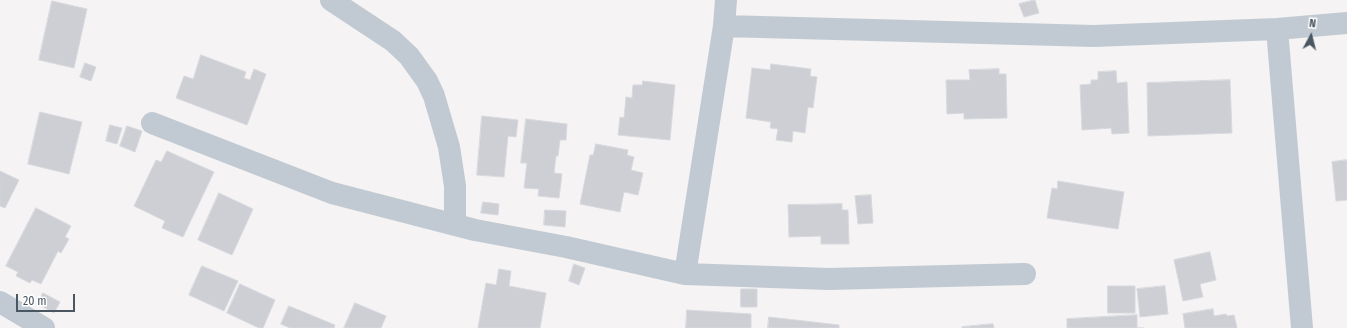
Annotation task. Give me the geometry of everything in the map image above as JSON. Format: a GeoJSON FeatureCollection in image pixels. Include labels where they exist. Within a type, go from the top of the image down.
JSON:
{"type":"FeatureCollection","features":[{"type":"Feature","properties":{"kind":"street"},"geometry":{"type":"LineString","coordinates":[[331,0],[393,41],[409,56],[427,81],[434,96],[449,147],[455,186],[455,225]]}},
{"type":"Feature","properties":{"kind":"street"},"geometry":{"type":"LineString","coordinates":[[685,274],[724,26],[726,0]]}},
{"type":"Feature","properties":{"kind":"street"},"geometry":{"type":"LineString","coordinates":[[724,26],[1094,36],[1277,28],[1347,23]]}},
{"type":"Feature","properties":{"kind":"street"},"geometry":{"type":"LineString","coordinates":[[1277,28],[1302,328]]}},
{"type":"Feature","properties":{"kind":"street"},"geometry":{"type":"LineString","coordinates":[[152,123],[332,193],[455,225],[566,247],[685,274],[829,279],[1025,274]]}},
{"type":"Feature","properties":{"kind":"street"},"geometry":{"type":"LineString","coordinates":[[0,302],[44,328]]}},
{"type":"Feature","properties":{"kind":"building"},"geometry":{"type":"Polygon","coordinates":[[[1035,0],[1039,13],[1024,17],[1019,4],[1035,0]]]}},
{"type":"Feature","properties":{"kind":"building"},"geometry":{"type":"Polygon","coordinates":[[[52,1],[87,9],[74,68],[39,60],[52,1]]]}},
{"type":"Feature","properties":{"kind":"building"},"geometry":{"type":"Polygon","coordinates":[[[201,55],[246,72],[244,78],[250,80],[254,69],[266,74],[247,125],[176,98],[184,76],[193,79],[201,55]]]}},
{"type":"Feature","properties":{"kind":"building"},"geometry":{"type":"Polygon","coordinates":[[[85,63],[96,67],[91,81],[80,77],[85,63]]]}},
{"type":"Feature","properties":{"kind":"building"},"geometry":{"type":"Polygon","coordinates":[[[771,64],[811,69],[810,76],[817,77],[813,108],[808,107],[805,133],[793,131],[792,142],[776,140],[778,129],[770,128],[771,122],[746,118],[752,68],[770,70],[771,64]]]}},
{"type":"Feature","properties":{"kind":"building"},"geometry":{"type":"Polygon","coordinates":[[[999,69],[999,74],[1006,74],[1007,118],[964,119],[964,113],[947,114],[946,80],[970,80],[969,70],[999,69]]]}},
{"type":"Feature","properties":{"kind":"building"},"geometry":{"type":"Polygon","coordinates":[[[1116,71],[1117,83],[1127,82],[1129,133],[1112,134],[1111,128],[1082,130],[1080,85],[1091,84],[1091,80],[1098,80],[1098,72],[1116,71]]]}},
{"type":"Feature","properties":{"kind":"building"},"geometry":{"type":"Polygon","coordinates":[[[1230,80],[1232,133],[1148,136],[1147,83],[1230,80]]]}},
{"type":"Feature","properties":{"kind":"building"},"geometry":{"type":"Polygon","coordinates":[[[643,81],[675,85],[670,140],[618,135],[620,117],[624,118],[626,97],[632,98],[633,85],[642,85],[643,81]]]}},
{"type":"Feature","properties":{"kind":"building"},"geometry":{"type":"Polygon","coordinates":[[[40,112],[82,122],[69,174],[28,164],[40,112]]]}},
{"type":"Feature","properties":{"kind":"building"},"geometry":{"type":"Polygon","coordinates":[[[482,116],[518,120],[516,137],[508,136],[504,177],[477,175],[482,116]]]}},
{"type":"Feature","properties":{"kind":"building"},"geometry":{"type":"Polygon","coordinates":[[[526,119],[567,124],[566,140],[560,140],[554,173],[562,174],[559,198],[538,196],[539,189],[524,188],[527,163],[521,163],[526,119]]]}},
{"type":"Feature","properties":{"kind":"building"},"geometry":{"type":"Polygon","coordinates":[[[110,125],[122,128],[117,144],[106,141],[110,125]]]}},
{"type":"Feature","properties":{"kind":"building"},"geometry":{"type":"Polygon","coordinates":[[[127,126],[142,131],[135,152],[120,146],[127,126]]]}},
{"type":"Feature","properties":{"kind":"building"},"geometry":{"type":"Polygon","coordinates":[[[596,144],[628,150],[627,155],[634,157],[631,170],[643,173],[638,195],[624,192],[620,212],[580,204],[590,155],[593,155],[596,144]]]}},
{"type":"Feature","properties":{"kind":"building"},"geometry":{"type":"Polygon","coordinates":[[[167,151],[214,172],[183,237],[162,228],[165,221],[134,206],[156,160],[161,162],[167,151]]]}},
{"type":"Feature","properties":{"kind":"building"},"geometry":{"type":"Polygon","coordinates":[[[1347,160],[1347,200],[1336,201],[1332,162],[1347,160]]]}},
{"type":"Feature","properties":{"kind":"building"},"geometry":{"type":"Polygon","coordinates":[[[0,171],[19,180],[5,208],[0,206],[0,171]]]}},
{"type":"Feature","properties":{"kind":"building"},"geometry":{"type":"Polygon","coordinates":[[[1058,181],[1124,192],[1118,229],[1047,218],[1052,188],[1057,189],[1058,181]]]}},
{"type":"Feature","properties":{"kind":"building"},"geometry":{"type":"Polygon","coordinates":[[[219,193],[253,209],[232,255],[198,240],[219,193]]]}},
{"type":"Feature","properties":{"kind":"building"},"geometry":{"type":"Polygon","coordinates":[[[871,195],[873,223],[858,224],[855,196],[871,195]]]}},
{"type":"Feature","properties":{"kind":"building"},"geometry":{"type":"Polygon","coordinates":[[[483,202],[499,204],[498,215],[481,213],[483,202]]]}},
{"type":"Feature","properties":{"kind":"building"},"geometry":{"type":"Polygon","coordinates":[[[842,204],[842,210],[848,210],[849,244],[821,244],[821,236],[789,237],[788,205],[842,204]]]}},
{"type":"Feature","properties":{"kind":"building"},"geometry":{"type":"Polygon","coordinates":[[[36,208],[71,226],[65,237],[69,239],[61,253],[58,251],[41,284],[32,280],[30,283],[16,276],[18,272],[6,266],[36,208]]]}},
{"type":"Feature","properties":{"kind":"building"},"geometry":{"type":"Polygon","coordinates":[[[545,210],[566,211],[565,227],[544,225],[545,210]]]}},
{"type":"Feature","properties":{"kind":"building"},"geometry":{"type":"Polygon","coordinates":[[[1210,252],[1216,280],[1200,284],[1203,297],[1183,301],[1174,260],[1210,252]]]}},
{"type":"Feature","properties":{"kind":"building"},"geometry":{"type":"Polygon","coordinates":[[[574,264],[585,268],[579,285],[569,281],[574,264]]]}},
{"type":"Feature","properties":{"kind":"building"},"geometry":{"type":"Polygon","coordinates":[[[202,266],[238,281],[224,311],[189,295],[202,266]]]}},
{"type":"Feature","properties":{"kind":"building"},"geometry":{"type":"Polygon","coordinates":[[[499,269],[511,271],[509,286],[546,293],[540,328],[478,328],[486,283],[496,285],[499,269]]]}},
{"type":"Feature","properties":{"kind":"building"},"geometry":{"type":"Polygon","coordinates":[[[240,284],[275,300],[263,328],[259,328],[227,313],[240,284]]]}},
{"type":"Feature","properties":{"kind":"building"},"geometry":{"type":"Polygon","coordinates":[[[1108,286],[1135,286],[1135,313],[1108,313],[1108,286]]]}},
{"type":"Feature","properties":{"kind":"building"},"geometry":{"type":"Polygon","coordinates":[[[1165,286],[1168,314],[1140,317],[1137,289],[1165,286]]]}},
{"type":"Feature","properties":{"kind":"building"},"geometry":{"type":"Polygon","coordinates":[[[741,289],[757,289],[757,307],[741,307],[741,289]]]}},
{"type":"Feature","properties":{"kind":"building"},"geometry":{"type":"Polygon","coordinates":[[[43,293],[60,302],[54,313],[38,304],[43,293]]]}},
{"type":"Feature","properties":{"kind":"building"},"geometry":{"type":"Polygon","coordinates":[[[355,303],[386,316],[381,328],[344,328],[355,303]]]}},
{"type":"Feature","properties":{"kind":"building"},"geometry":{"type":"Polygon","coordinates":[[[289,306],[335,325],[334,328],[290,328],[281,324],[289,306]]]}},
{"type":"Feature","properties":{"kind":"building"},"geometry":{"type":"Polygon","coordinates":[[[1213,309],[1214,316],[1226,314],[1227,316],[1234,315],[1237,328],[1185,328],[1183,314],[1213,309]]]}},
{"type":"Feature","properties":{"kind":"building"},"geometry":{"type":"Polygon","coordinates":[[[687,310],[751,314],[751,328],[686,328],[687,310]]]}},
{"type":"Feature","properties":{"kind":"building"},"geometry":{"type":"Polygon","coordinates":[[[1137,315],[1137,328],[1067,328],[1067,319],[1137,315]]]}},
{"type":"Feature","properties":{"kind":"building"},"geometry":{"type":"Polygon","coordinates":[[[769,317],[839,325],[839,328],[768,328],[769,317]]]}},
{"type":"Feature","properties":{"kind":"building"},"geometry":{"type":"Polygon","coordinates":[[[993,324],[994,328],[962,328],[962,327],[993,324]]]}}]}
